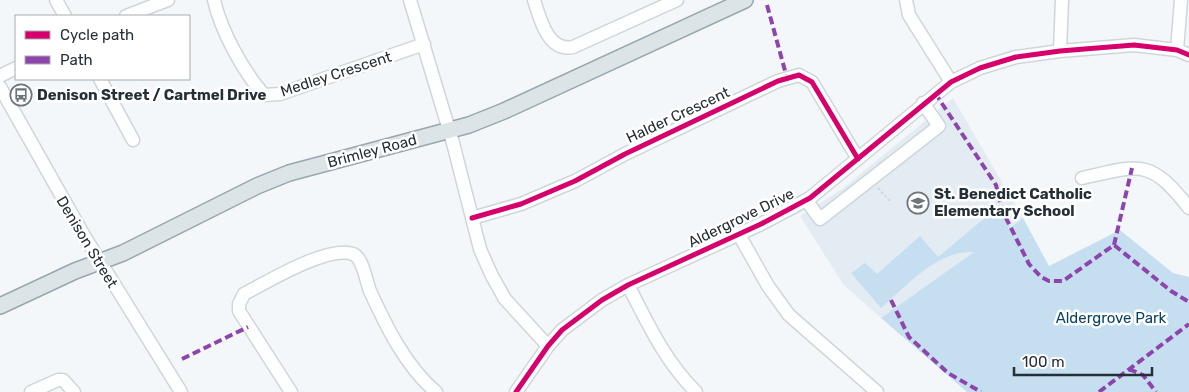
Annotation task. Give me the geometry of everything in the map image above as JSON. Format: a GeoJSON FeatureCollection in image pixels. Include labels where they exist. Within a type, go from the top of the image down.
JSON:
{"type":"FeatureCollection","features":[{"type":"Feature","properties":{"kind":"main road","name":"Brimley Road"},"geometry":{"type":"LineString","coordinates":[[0,306],[123,253],[257,186],[289,173],[449,130],[504,111],[746,0]]}},
{"type":"Feature","properties":{"kind":"street"},"geometry":{"type":"LineString","coordinates":[[56,0],[64,15]]}},
{"type":"Feature","properties":{"kind":"street"},"geometry":{"type":"LineString","coordinates":[[129,15],[168,0]]}},
{"type":"Feature","properties":{"kind":"street","name":"Medley Crescent"},"geometry":{"type":"LineString","coordinates":[[214,0],[219,20],[254,84],[264,95],[280,94],[424,44]]}},
{"type":"Feature","properties":{"kind":"street"},"geometry":{"type":"LineString","coordinates":[[410,0],[449,130],[480,249],[492,276],[505,298],[548,346]]}},
{"type":"Feature","properties":{"kind":"street"},"geometry":{"type":"LineString","coordinates":[[534,0],[552,42],[566,49],[677,0]]}},
{"type":"Feature","properties":{"kind":"street"},"geometry":{"type":"LineString","coordinates":[[906,0],[909,15],[950,82]]}},
{"type":"Feature","properties":{"kind":"street"},"geometry":{"type":"LineString","coordinates":[[1060,51],[1062,0]]}},
{"type":"Feature","properties":{"kind":"street"},"geometry":{"type":"LineString","coordinates":[[1176,50],[1181,0]]}},
{"type":"Feature","properties":{"kind":"street","name":"Aldergrove Drive"},"geometry":{"type":"LineString","coordinates":[[516,392],[548,346],[562,330],[594,306],[628,285],[761,224],[806,200],[950,82],[980,68],[1016,57],[1060,51],[1134,45],[1176,50],[1189,55]]}},
{"type":"Feature","properties":{"kind":"street"},"geometry":{"type":"LineString","coordinates":[[0,76],[15,68]]}},
{"type":"Feature","properties":{"kind":"street","name":"Halder Crescent"},"geometry":{"type":"LineString","coordinates":[[472,218],[521,204],[557,189],[778,81],[799,75],[812,82],[858,159]]}},
{"type":"Feature","properties":{"kind":"street"},"geometry":{"type":"LineString","coordinates":[[101,80],[133,140]]}},
{"type":"Feature","properties":{"kind":"street","name":"Denison Street"},"geometry":{"type":"LineString","coordinates":[[0,88],[99,262],[181,392]]}},
{"type":"Feature","properties":{"kind":"street"},"geometry":{"type":"LineString","coordinates":[[806,200],[820,218],[939,126],[923,103]]}},
{"type":"Feature","properties":{"kind":"street"},"geometry":{"type":"LineString","coordinates":[[1082,178],[1132,168],[1154,171],[1170,184],[1189,208]]}},
{"type":"Feature","properties":{"kind":"street"},"geometry":{"type":"LineString","coordinates":[[738,234],[768,286],[789,315],[877,392]]}},
{"type":"Feature","properties":{"kind":"street"},"geometry":{"type":"LineString","coordinates":[[291,392],[248,327],[239,311],[239,304],[244,294],[309,261],[344,253],[353,254],[359,258],[374,301],[396,341],[422,380],[436,392]]}},
{"type":"Feature","properties":{"kind":"street"},"geometry":{"type":"LineString","coordinates":[[628,285],[658,344],[671,364],[696,392]]}},
{"type":"Feature","properties":{"kind":"street"},"geometry":{"type":"LineString","coordinates":[[30,392],[58,380],[63,380],[70,385],[74,392]]}},
{"type":"Feature","properties":{"kind":"shaded area","name":"St. Benedict Catholic Elementary School"},"geometry":{"type":"Polygon","coordinates":[[[953,98],[1023,218],[881,318],[843,284],[800,216],[842,189],[953,98]]]}},
{"type":"Feature","properties":{"kind":"green space","name":"Aldergrove Park"},"geometry":{"type":"Polygon","coordinates":[[[999,206],[1010,225],[1008,229],[1023,218],[1049,266],[1120,230],[1173,273],[1189,277],[1189,392],[967,392],[881,318],[974,252],[960,253],[935,263],[881,308],[851,273],[865,263],[877,274],[920,236],[938,257],[999,206]]]}},
{"type":"Feature","properties":{"kind":"marked path"},"geometry":{"type":"LineString","coordinates":[[767,5],[787,78]]}},
{"type":"Feature","properties":{"kind":"marked path"},"geometry":{"type":"LineString","coordinates":[[935,93],[996,185],[1002,210],[1029,264],[1041,277],[1049,281],[1063,281],[1114,245],[1171,291],[1189,302]]}},
{"type":"Feature","properties":{"kind":"marked path"},"geometry":{"type":"LineString","coordinates":[[1114,245],[1132,168]]}},
{"type":"Feature","properties":{"kind":"marked path"},"geometry":{"type":"LineString","coordinates":[[891,300],[909,337],[948,373],[981,392]]}},
{"type":"Feature","properties":{"kind":"marked path"},"geometry":{"type":"LineString","coordinates":[[1099,392],[1189,324]]}},
{"type":"Feature","properties":{"kind":"marked path"},"geometry":{"type":"LineString","coordinates":[[182,359],[248,327]]}},
{"type":"Feature","properties":{"kind":"marked path"},"geometry":{"type":"LineString","coordinates":[[1129,369],[1143,375],[1156,392]]}},
{"type":"Feature","properties":{"kind":"cycle path"},"geometry":{"type":"LineString","coordinates":[[516,392],[548,346],[562,330],[602,300],[628,285],[761,224],[810,198],[951,82],[980,68],[1016,57],[1060,51],[1134,45],[1177,50],[1189,55]]}},
{"type":"Feature","properties":{"kind":"cycle path"},"geometry":{"type":"LineString","coordinates":[[472,218],[521,204],[575,181],[625,154],[778,81],[799,75],[812,82],[858,159]]}},
{"type":"Feature","properties":{"kind":"place","name":"Denison Street / Cartmel Drive"},"geometry":{"type":"Point","coordinates":[21,95]}},
{"type":"Feature","properties":{"kind":"place","name":"St. Benedict Catholic Elementary School"},"geometry":{"type":"Point","coordinates":[918,203]}}]}
